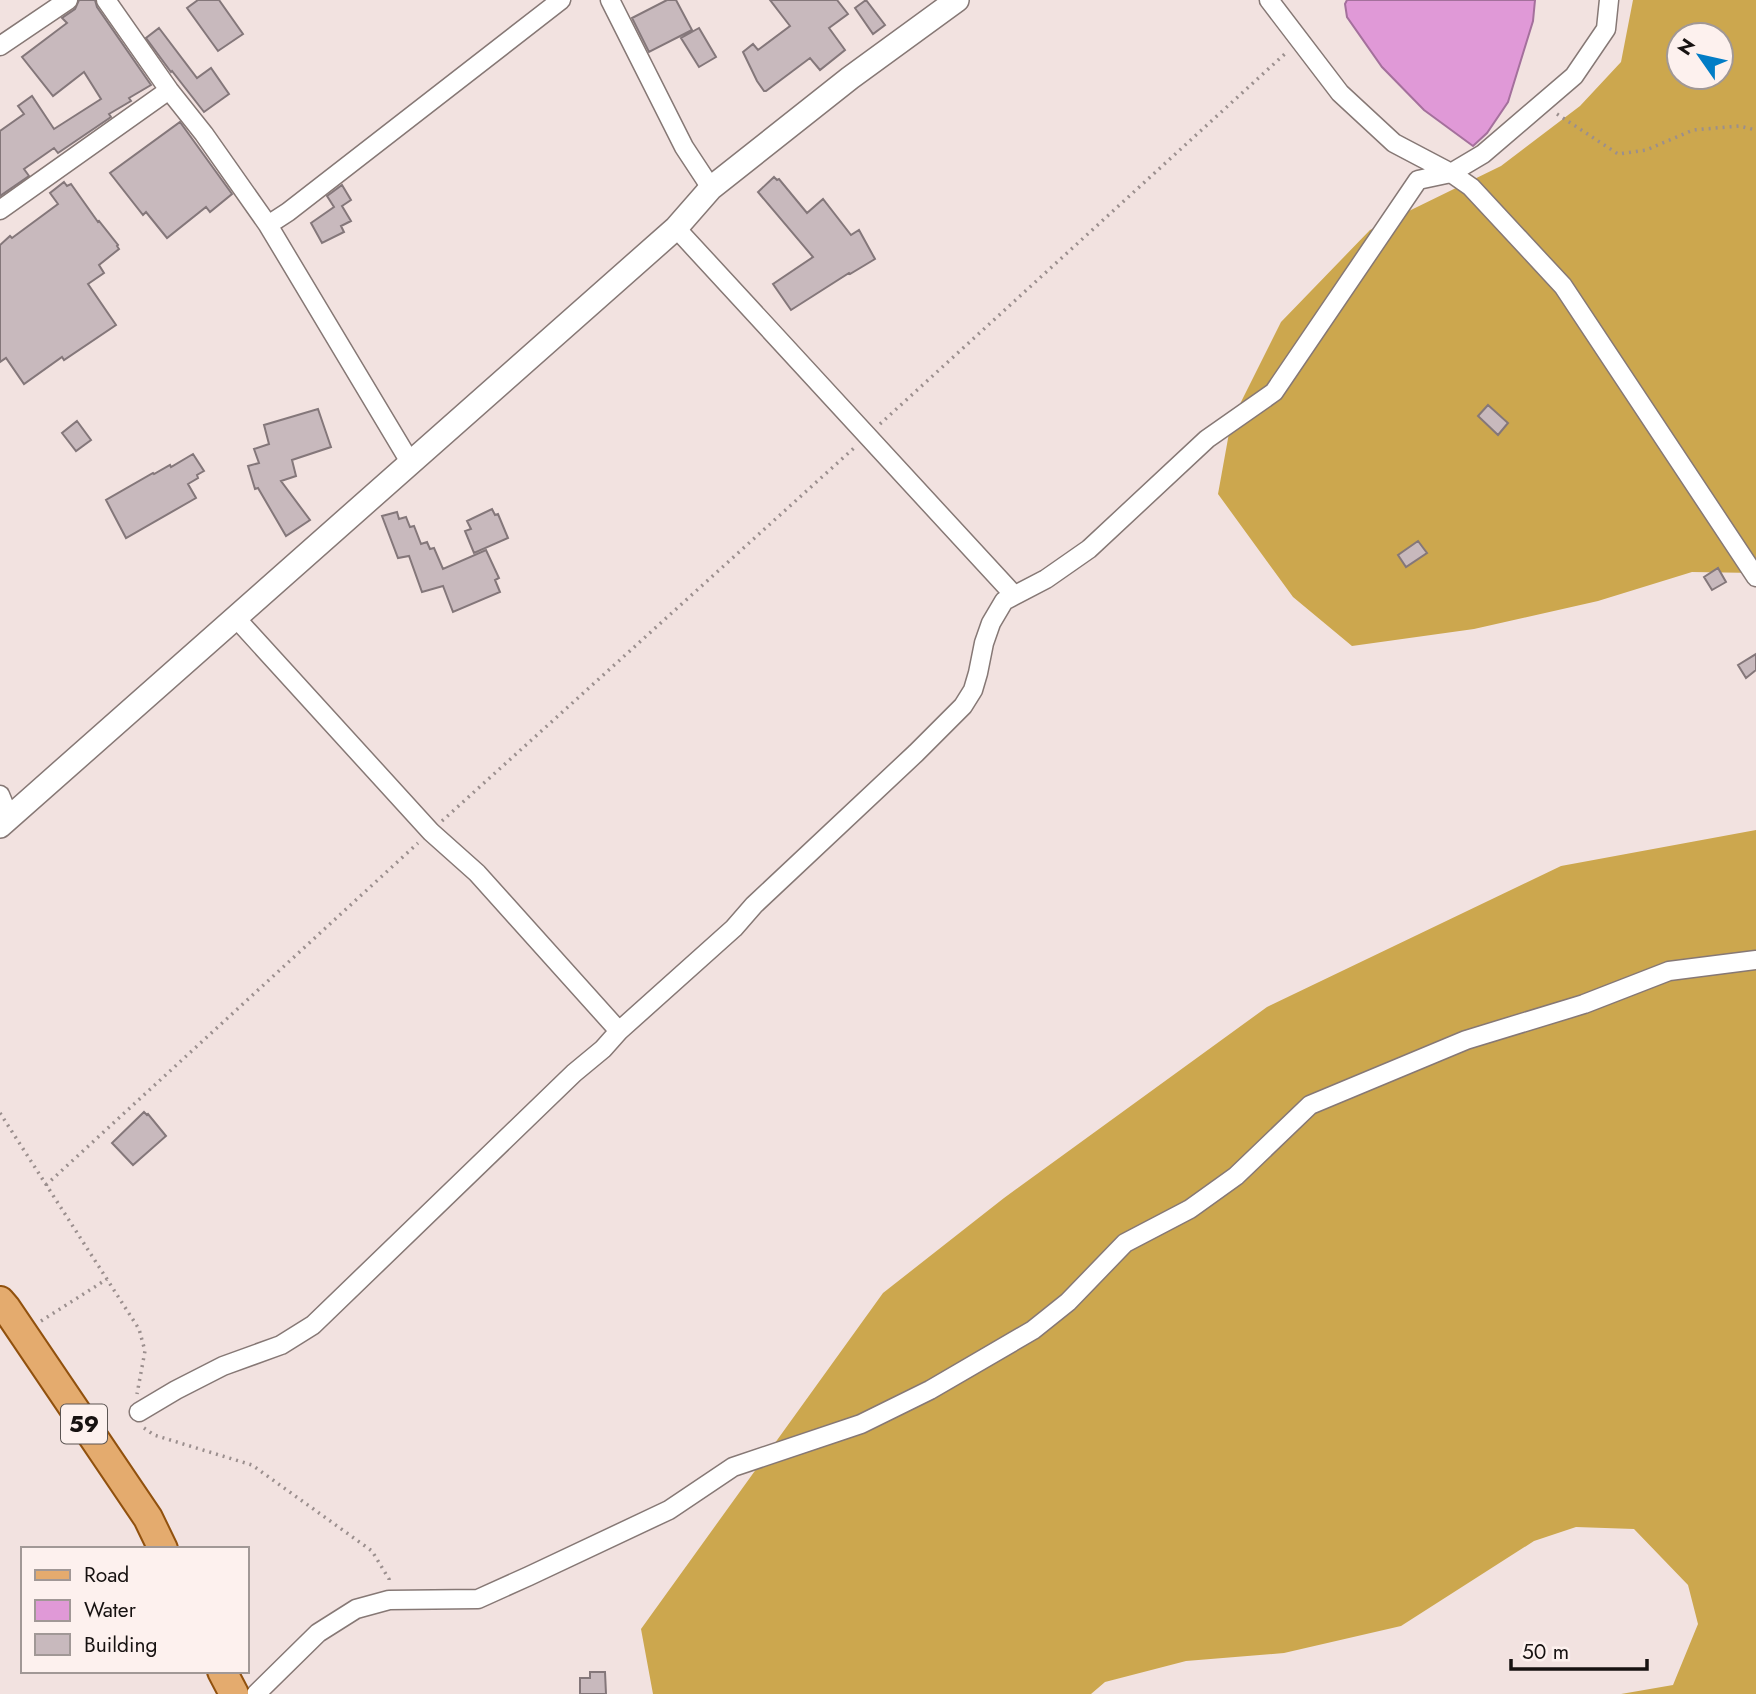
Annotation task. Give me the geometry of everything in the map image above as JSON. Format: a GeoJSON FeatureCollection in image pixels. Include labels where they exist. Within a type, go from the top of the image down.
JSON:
{"type":"FeatureCollection","features":[{"type":"Feature","properties":{"kind":"main road","name":"59"},"geometry":{"type":"LineString","coordinates":[[0,1301],[148,1517],[162,1547]]}},
{"type":"Feature","properties":{"kind":"main road"},"geometry":{"type":"LineString","coordinates":[[223,1673],[233,1694]]}},
{"type":"Feature","properties":{"kind":"street"},"geometry":{"type":"LineString","coordinates":[[106,0],[268,225],[410,462]]}},
{"type":"Feature","properties":{"kind":"street"},"geometry":{"type":"LineString","coordinates":[[268,225],[561,0]]}},
{"type":"Feature","properties":{"kind":"street"},"geometry":{"type":"LineString","coordinates":[[610,0],[684,147],[711,188]]}},
{"type":"Feature","properties":{"kind":"street"},"geometry":{"type":"LineString","coordinates":[[5,822],[676,228],[711,188],[850,78],[957,0]]}},
{"type":"Feature","properties":{"kind":"street"},"geometry":{"type":"LineString","coordinates":[[1269,0],[1340,93],[1394,143],[1451,173],[1471,187],[1563,286],[1756,578]]}},
{"type":"Feature","properties":{"kind":"street"},"geometry":{"type":"LineString","coordinates":[[139,1412],[223,1366],[281,1345],[313,1325],[574,1073],[734,928],[754,905],[963,706],[973,690],[991,623],[1004,601],[1046,579],[1089,549],[1206,439],[1274,392],[1418,180],[1451,173],[1483,154],[1574,76],[1605,29],[1609,0]]}},
{"type":"Feature","properties":{"kind":"street"},"geometry":{"type":"LineString","coordinates":[[0,46],[62,1]]}},
{"type":"Feature","properties":{"kind":"street"},"geometry":{"type":"LineString","coordinates":[[0,210],[169,90]]}},
{"type":"Feature","properties":{"kind":"street"},"geometry":{"type":"LineString","coordinates":[[676,228],[1014,595]]}},
{"type":"Feature","properties":{"kind":"street"},"geometry":{"type":"LineString","coordinates":[[235,617],[430,831],[477,873],[619,1031]]}},
{"type":"Feature","properties":{"kind":"street"},"geometry":{"type":"LineString","coordinates":[[0,795],[5,822]]}},
{"type":"Feature","properties":{"kind":"street"},"geometry":{"type":"LineString","coordinates":[[256,1694],[318,1633],[356,1609],[389,1600],[478,1599],[669,1510],[733,1467],[861,1424],[930,1390],[1033,1330],[1068,1302],[1125,1243],[1190,1209],[1236,1176],[1310,1105],[1466,1040],[1584,1004],[1669,971],[1756,960]]}},
{"type":"Feature","properties":{"kind":"path"},"geometry":{"type":"LineString","coordinates":[[46,1185],[430,831],[1299,40]]}},
{"type":"Feature","properties":{"kind":"path"},"geometry":{"type":"LineString","coordinates":[[1541,103],[1618,154],[1646,150],[1693,130],[1739,126],[1756,130]]}},
{"type":"Feature","properties":{"kind":"path"},"geometry":{"type":"LineString","coordinates":[[22,1333],[107,1279]]}},
{"type":"Feature","properties":{"kind":"shaded area"},"geometry":{"type":"Polygon","coordinates":[[[1633,0],[1756,0],[1756,573],[1692,572],[1598,601],[1474,629],[1352,646],[1293,597],[1218,494],[1231,422],[1281,322],[1370,230],[1501,166],[1580,106],[1621,62],[1633,0]]]}},
{"type":"Feature","properties":{"kind":"shaded area"},"geometry":{"type":"Polygon","coordinates":[[[1756,830],[1756,1694],[1621,1694],[1673,1685],[1698,1624],[1688,1585],[1634,1529],[1576,1527],[1534,1541],[1401,1626],[1284,1653],[1186,1661],[1105,1682],[1091,1694],[653,1694],[641,1629],[883,1293],[1004,1198],[1267,1007],[1561,866],[1756,830]]]}},
{"type":"Feature","properties":{"kind":"water"},"geometry":{"type":"Polygon","coordinates":[[[1347,0],[1535,0],[1533,21],[1508,102],[1487,133],[1473,146],[1424,110],[1382,67],[1347,17],[1347,0]]]}},
{"type":"Feature","properties":{"kind":"building"},"geometry":{"type":"Polygon","coordinates":[[[79,0],[95,0],[97,7],[151,85],[129,98],[131,101],[109,114],[111,117],[58,153],[54,148],[24,169],[29,176],[0,196],[0,131],[24,114],[18,106],[32,96],[54,129],[101,99],[84,72],[53,96],[22,57],[67,23],[62,18],[75,9],[79,0]]]}},
{"type":"Feature","properties":{"kind":"building"},"geometry":{"type":"Polygon","coordinates":[[[198,0],[219,0],[243,34],[218,51],[187,8],[198,0]]]}},
{"type":"Feature","properties":{"kind":"building"},"geometry":{"type":"Polygon","coordinates":[[[667,0],[676,0],[692,30],[649,52],[632,18],[667,0]]]}},
{"type":"Feature","properties":{"kind":"building"},"geometry":{"type":"Polygon","coordinates":[[[770,0],[837,0],[848,14],[829,28],[845,50],[820,70],[810,58],[764,91],[743,52],[753,44],[758,50],[790,26],[770,0]]]}},
{"type":"Feature","properties":{"kind":"building"},"geometry":{"type":"Polygon","coordinates":[[[866,0],[885,25],[873,34],[855,8],[866,0]]]}},
{"type":"Feature","properties":{"kind":"building"},"geometry":{"type":"Polygon","coordinates":[[[159,28],[197,78],[211,68],[229,94],[204,112],[146,38],[159,28]]]}},
{"type":"Feature","properties":{"kind":"building"},"geometry":{"type":"Polygon","coordinates":[[[699,28],[716,57],[699,67],[681,38],[699,28]]]}},
{"type":"Feature","properties":{"kind":"building"},"geometry":{"type":"Polygon","coordinates":[[[180,122],[232,194],[210,212],[206,207],[167,238],[146,212],[143,215],[110,173],[180,122]]]}},
{"type":"Feature","properties":{"kind":"building"},"geometry":{"type":"Polygon","coordinates":[[[774,177],[779,179],[807,213],[823,199],[851,235],[859,230],[875,259],[791,310],[773,284],[813,257],[758,192],[774,177]]]}},
{"type":"Feature","properties":{"kind":"building"},"geometry":{"type":"Polygon","coordinates":[[[64,182],[67,186],[71,184],[118,245],[119,249],[99,265],[104,273],[88,284],[116,325],[64,360],[62,357],[24,384],[6,358],[0,362],[0,245],[58,204],[50,193],[64,182]]]}},
{"type":"Feature","properties":{"kind":"building"},"geometry":{"type":"Polygon","coordinates":[[[342,185],[351,200],[342,206],[351,221],[341,226],[344,232],[322,243],[311,223],[334,207],[327,196],[342,185]]]}},
{"type":"Feature","properties":{"kind":"building"},"geometry":{"type":"Polygon","coordinates":[[[1488,405],[1508,423],[1498,435],[1478,416],[1488,405]]]}},
{"type":"Feature","properties":{"kind":"building"},"geometry":{"type":"Polygon","coordinates":[[[318,409],[331,447],[292,460],[296,476],[281,481],[310,520],[286,536],[258,488],[255,489],[248,466],[259,463],[254,449],[269,444],[264,425],[318,409]]]}},
{"type":"Feature","properties":{"kind":"building"},"geometry":{"type":"Polygon","coordinates":[[[77,421],[91,440],[76,451],[62,433],[77,421]]]}},
{"type":"Feature","properties":{"kind":"building"},"geometry":{"type":"Polygon","coordinates":[[[193,454],[204,471],[188,484],[196,498],[126,538],[106,500],[193,454]]]}},
{"type":"Feature","properties":{"kind":"building"},"geometry":{"type":"Polygon","coordinates":[[[492,509],[495,515],[498,514],[508,538],[474,553],[465,531],[471,529],[467,521],[492,509]]]}},
{"type":"Feature","properties":{"kind":"building"},"geometry":{"type":"Polygon","coordinates":[[[397,512],[399,519],[406,517],[410,527],[414,526],[421,544],[427,542],[430,549],[434,548],[443,569],[486,550],[499,578],[495,580],[500,592],[453,612],[443,586],[422,592],[409,556],[398,558],[382,516],[397,512]]]}},
{"type":"Feature","properties":{"kind":"building"},"geometry":{"type":"Polygon","coordinates":[[[1418,541],[1427,553],[1406,567],[1398,555],[1418,541]]]}},
{"type":"Feature","properties":{"kind":"building"},"geometry":{"type":"Polygon","coordinates":[[[1718,568],[1726,582],[1712,590],[1704,577],[1718,568]]]}},
{"type":"Feature","properties":{"kind":"building"},"geometry":{"type":"Polygon","coordinates":[[[1756,654],[1756,670],[1746,678],[1738,665],[1756,654]]]}},
{"type":"Feature","properties":{"kind":"building"},"geometry":{"type":"Polygon","coordinates":[[[144,1112],[166,1136],[133,1165],[112,1143],[144,1112]]]}},
{"type":"Feature","properties":{"kind":"building"},"geometry":{"type":"Polygon","coordinates":[[[590,1672],[605,1672],[606,1694],[580,1694],[580,1678],[590,1678],[590,1672]]]}}]}
